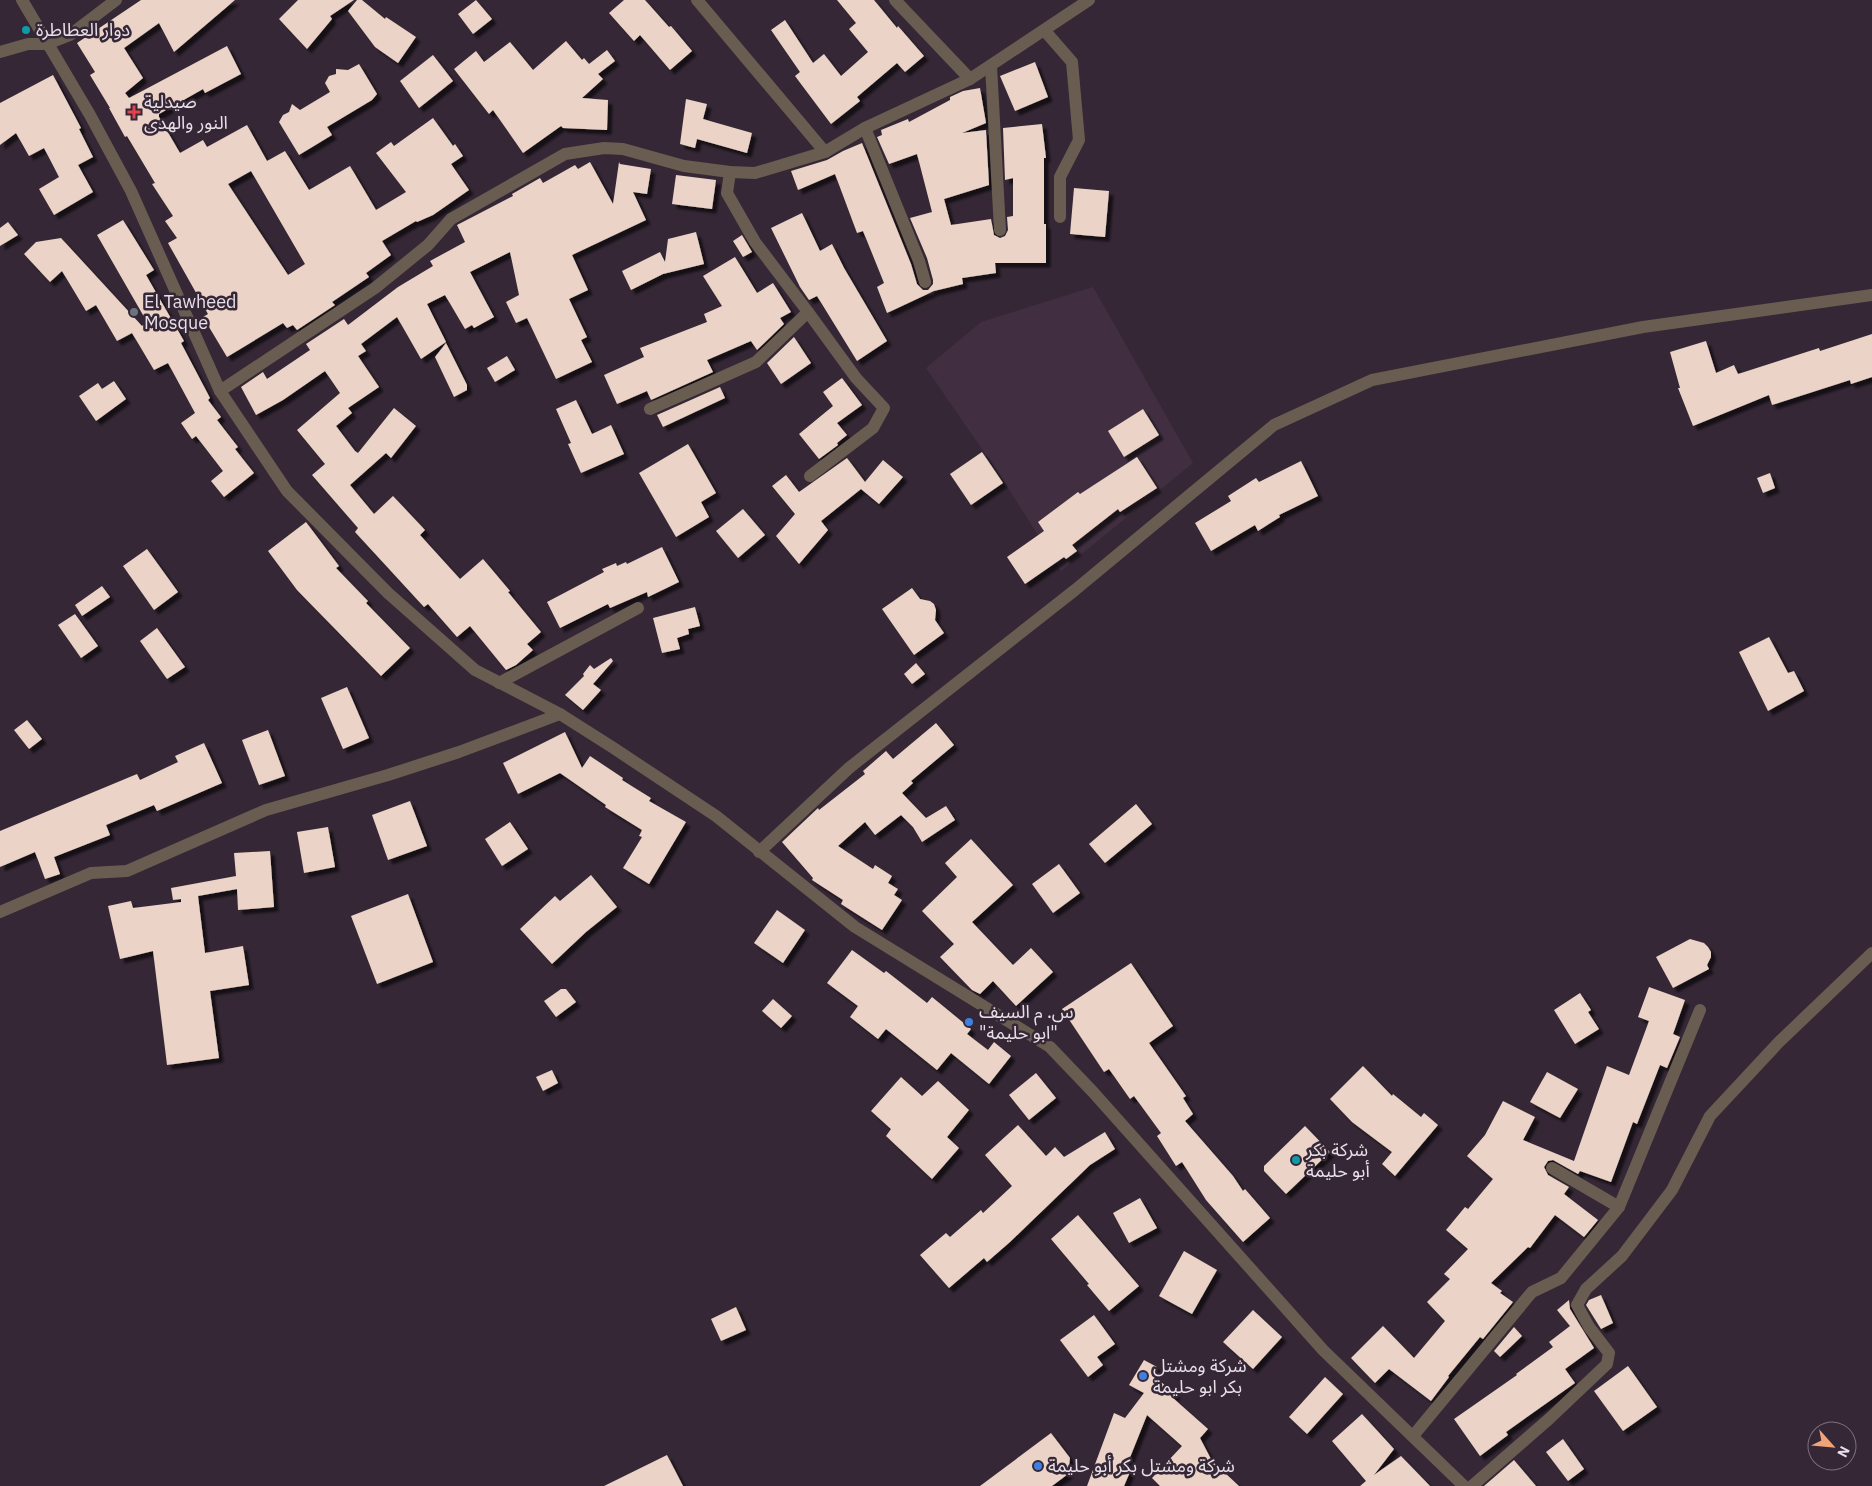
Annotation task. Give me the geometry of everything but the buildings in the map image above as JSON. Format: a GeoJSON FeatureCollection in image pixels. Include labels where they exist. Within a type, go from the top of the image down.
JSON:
{"type":"FeatureCollection","features":[{"type":"Feature","properties":{"kind":"street"},"geometry":{"type":"LineString","coordinates":[[22,0],[46,44],[90,115],[131,191],[220,391],[287,491],[388,593],[475,670],[560,714],[716,816],[855,927],[1050,1047],[1093,1092],[1323,1350],[1464,1486]]}},
{"type":"Feature","properties":{"kind":"street"},"geometry":{"type":"LineString","coordinates":[[0,52],[28,44],[46,44],[70,35],[116,0]]}},
{"type":"Feature","properties":{"kind":"street"},"geometry":{"type":"LineString","coordinates":[[697,0],[825,152]]}},
{"type":"Feature","properties":{"kind":"street"},"geometry":{"type":"LineString","coordinates":[[895,0],[970,79]]}},
{"type":"Feature","properties":{"kind":"street"},"geometry":{"type":"LineString","coordinates":[[220,391],[375,288],[428,245],[450,219],[565,154],[604,148],[624,149],[684,166],[730,172],[755,172],[825,152],[864,128],[970,79],[1045,30],[1082,2]]}},
{"type":"Feature","properties":{"kind":"street"},"geometry":{"type":"LineString","coordinates":[[1045,30],[1072,62],[1079,140],[1060,176],[1060,217]]}},
{"type":"Feature","properties":{"kind":"street"},"geometry":{"type":"LineString","coordinates":[[991,66],[1000,230]]}},
{"type":"Feature","properties":{"kind":"street"},"geometry":{"type":"LineString","coordinates":[[864,128],[919,261],[925,282]]}},
{"type":"Feature","properties":{"kind":"street"},"geometry":{"type":"LineString","coordinates":[[730,172],[727,193],[755,242],[856,378],[884,408],[873,428],[810,476]]}},
{"type":"Feature","properties":{"kind":"street"},"geometry":{"type":"LineString","coordinates":[[759,852],[849,768],[1075,590],[1274,426],[1372,380],[1643,326],[1872,295]]}},
{"type":"Feature","properties":{"kind":"street"},"geometry":{"type":"LineString","coordinates":[[650,409],[756,362],[808,312]]}},
{"type":"Feature","properties":{"kind":"street"},"geometry":{"type":"LineString","coordinates":[[499,683],[638,608]]}},
{"type":"Feature","properties":{"kind":"street"},"geometry":{"type":"LineString","coordinates":[[0,912],[92,873],[127,871],[266,810],[388,775],[459,752],[560,714]]}},
{"type":"Feature","properties":{"kind":"street"},"geometry":{"type":"LineString","coordinates":[[1472,1486],[1607,1364],[1609,1353],[1589,1327],[1577,1305],[1586,1289],[1622,1256],[1652,1218],[1672,1190],[1710,1116],[1778,1043],[1872,952]]}},
{"type":"Feature","properties":{"kind":"street"},"geometry":{"type":"LineString","coordinates":[[1413,1436],[1532,1292],[1561,1278],[1619,1207],[1700,1010]]}},
{"type":"Feature","properties":{"kind":"street"},"geometry":{"type":"LineString","coordinates":[[1552,1168],[1619,1207]]}},
{"type":"Feature","properties":{"kind":"shaded area"},"geometry":{"type":"Polygon","coordinates":[[[1093,287],[1193,463],[1061,571],[997,471],[926,368],[981,322],[1093,287]]]}},
{"type":"Feature","properties":{"kind":"place","name":"دوار العطاطرة"},"geometry":{"type":"Point","coordinates":[26,30]}},
{"type":"Feature","properties":{"kind":"place","name":"صيدلية النور والهدى"},"geometry":{"type":"Point","coordinates":[134,112]}},
{"type":"Feature","properties":{"kind":"place","name":"El Tawheed Mosque"},"geometry":{"type":"Point","coordinates":[134,312]}},
{"type":"Feature","properties":{"kind":"place","name":"س. م السيف \"ابو حليمة\""},"geometry":{"type":"Point","coordinates":[969,1022]}},
{"type":"Feature","properties":{"kind":"place","name":"شركة بكر أبو حليمة"},"geometry":{"type":"Point","coordinates":[1296,1160]}},
{"type":"Feature","properties":{"kind":"place","name":"شركة ومشتل بكر ابو حليمة"},"geometry":{"type":"Point","coordinates":[1143,1376]}},
{"type":"Feature","properties":{"kind":"place","name":"شركة ومشتل بكر أبو حليمة"},"geometry":{"type":"Point","coordinates":[1038,1466]}}]}
